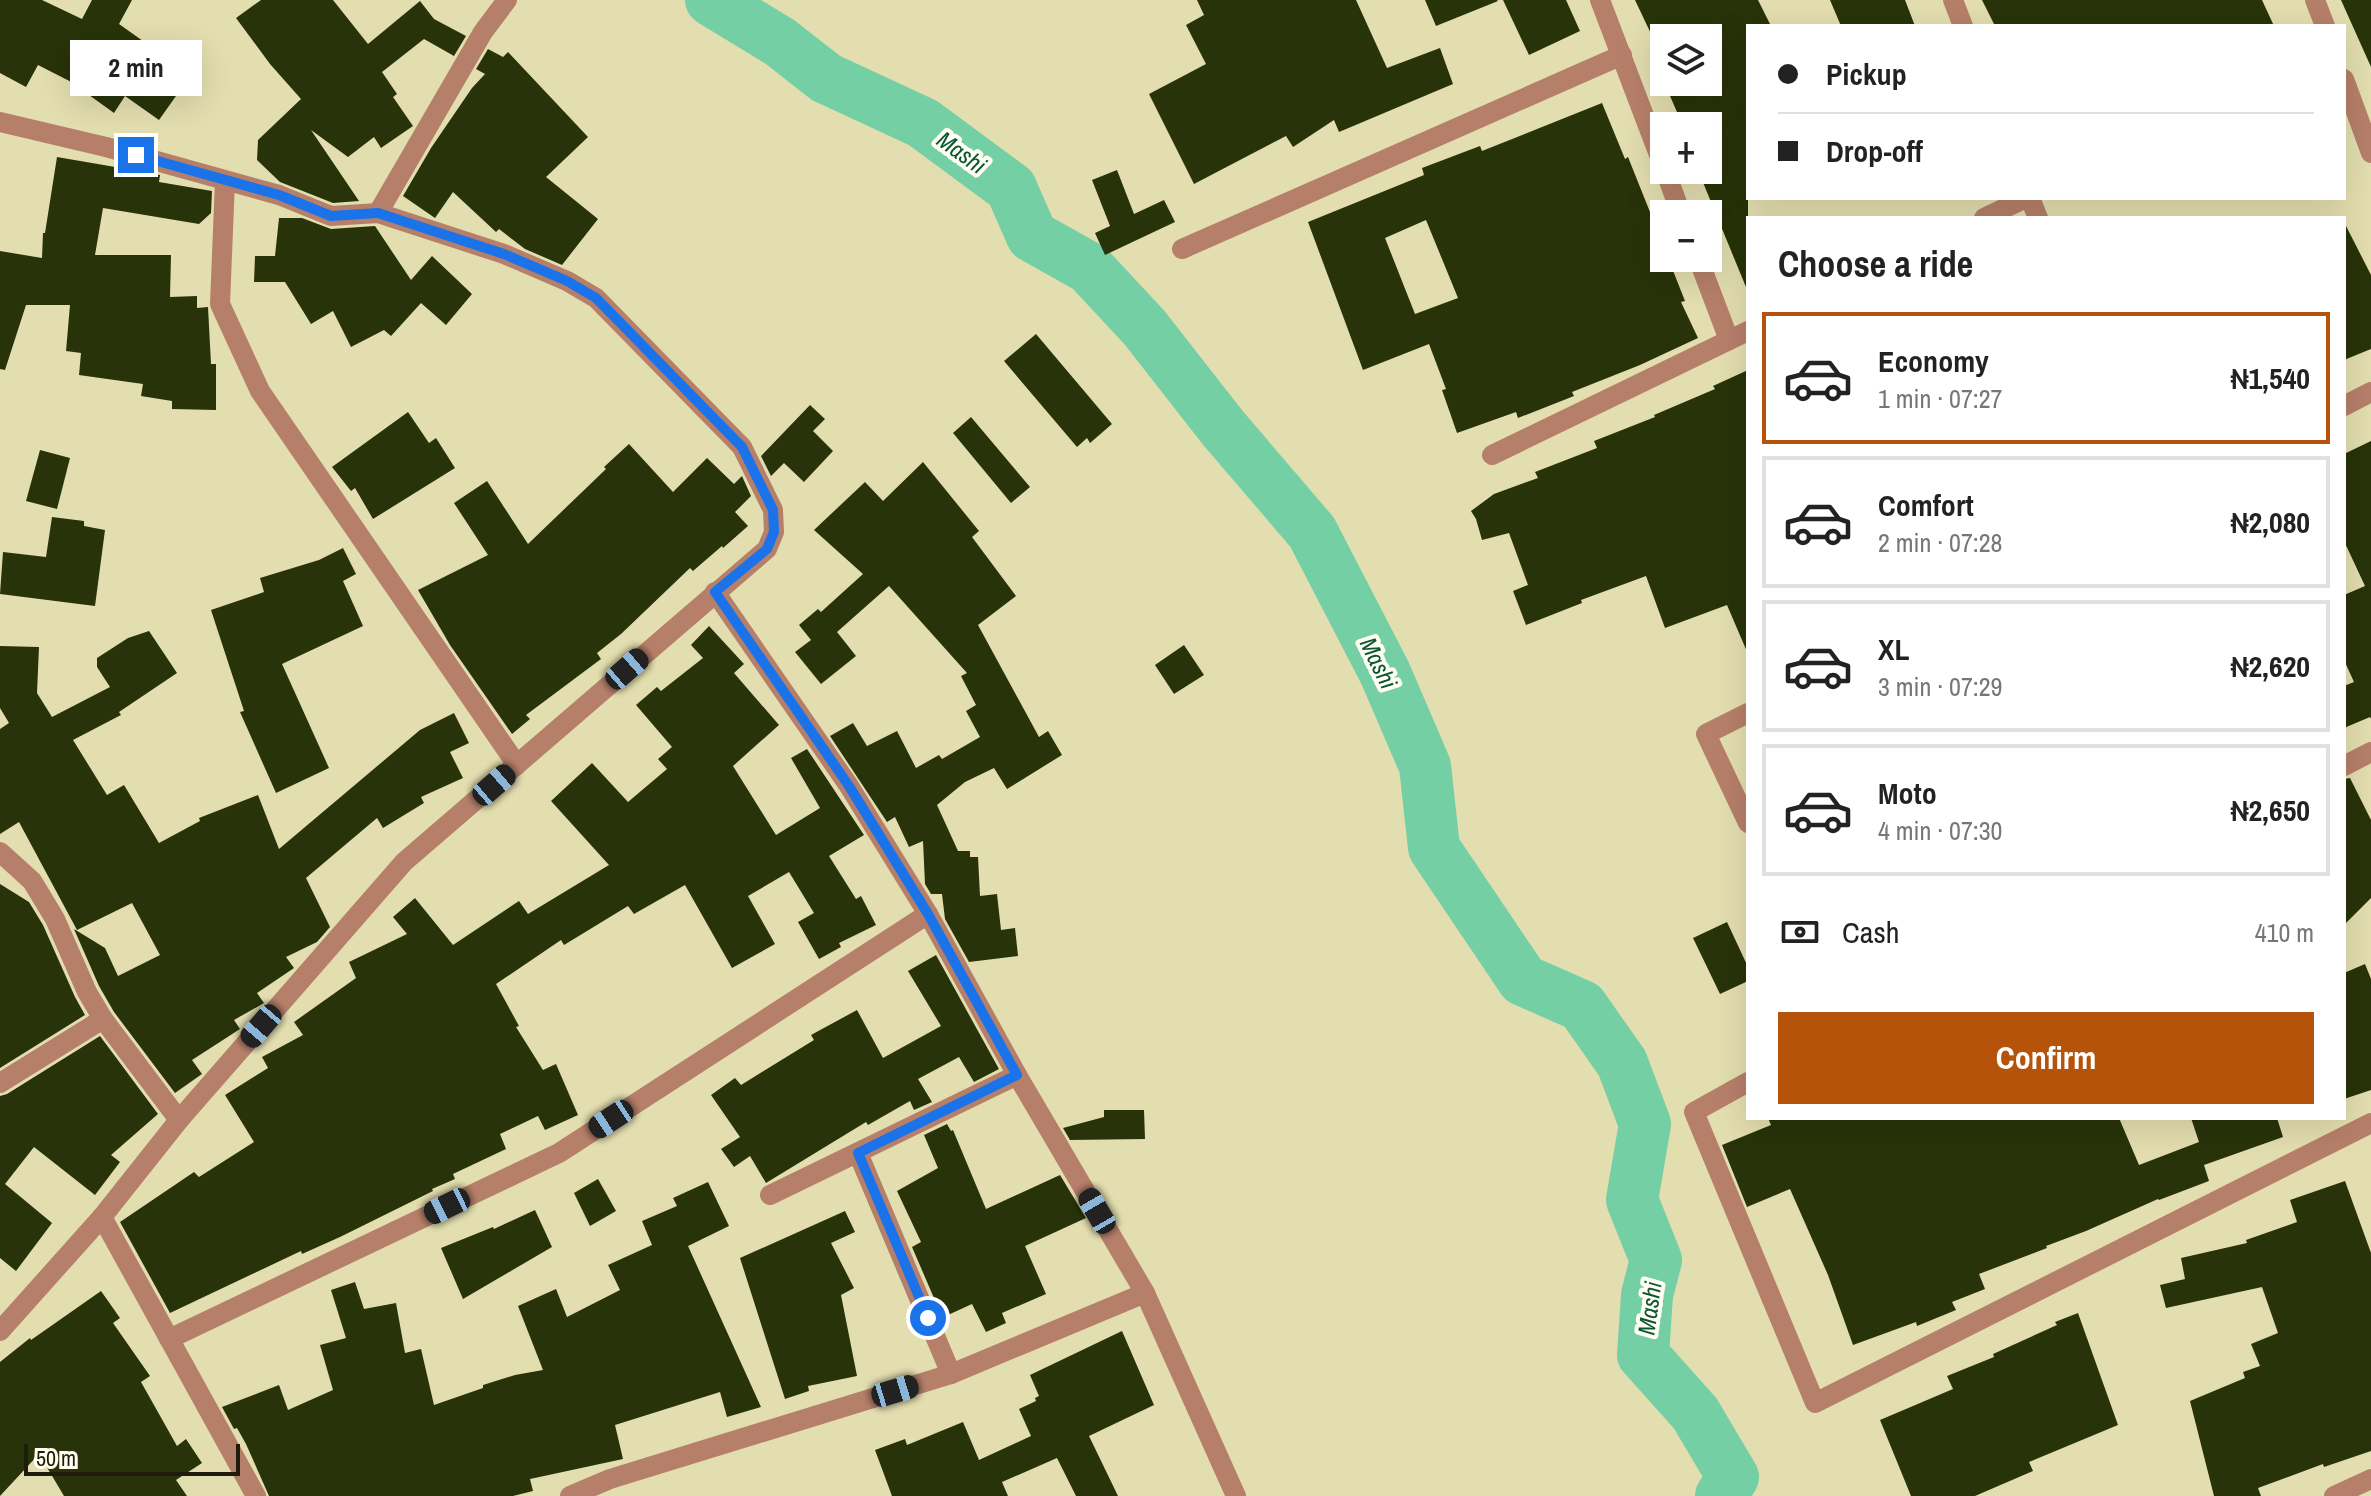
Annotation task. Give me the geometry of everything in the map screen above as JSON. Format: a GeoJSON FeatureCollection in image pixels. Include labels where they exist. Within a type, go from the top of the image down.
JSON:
{"type":"FeatureCollection","features":[{"type":"Feature","properties":{"kind":"street"},"geometry":{"type":"LineString","coordinates":[[378,213],[483,32],[507,0]]}},
{"type":"Feature","properties":{"kind":"street"},"geometry":{"type":"LineString","coordinates":[[1600,0],[1650,131]]}},
{"type":"Feature","properties":{"kind":"street"},"geometry":{"type":"LineString","coordinates":[[1953,0],[1962,24]]}},
{"type":"Feature","properties":{"kind":"street"},"geometry":{"type":"LineString","coordinates":[[2315,0],[2324,24]]}},
{"type":"Feature","properties":{"kind":"street"},"geometry":{"type":"LineString","coordinates":[[1182,249],[1622,55]]}},
{"type":"Feature","properties":{"kind":"street"},"geometry":{"type":"LineString","coordinates":[[2346,84],[2371,153]]}},
{"type":"Feature","properties":{"kind":"street"},"geometry":{"type":"LineString","coordinates":[[0,122],[106,147],[279,195],[331,216],[378,213],[504,254],[567,281],[596,298],[742,447],[773,510],[774,532],[767,549],[404,862],[179,1120],[102,1217],[0,1331]]}},
{"type":"Feature","properties":{"kind":"street"},"geometry":{"type":"LineString","coordinates":[[225,181],[220,304],[260,391],[517,765]]}},
{"type":"Feature","properties":{"kind":"street"},"geometry":{"type":"LineString","coordinates":[[1988,216],[2024,200]]}},
{"type":"Feature","properties":{"kind":"street"},"geometry":{"type":"LineString","coordinates":[[1703,272],[1729,340]]}},
{"type":"Feature","properties":{"kind":"street"},"geometry":{"type":"LineString","coordinates":[[1492,455],[1746,332]]}},
{"type":"Feature","properties":{"kind":"street"},"geometry":{"type":"LineString","coordinates":[[2346,405],[2371,392]]}},
{"type":"Feature","properties":{"kind":"street"},"geometry":{"type":"LineString","coordinates":[[715,592],[849,786],[928,914],[1017,1075],[1145,1293],[1236,1496]]}},
{"type":"Feature","properties":{"kind":"street"},"geometry":{"type":"LineString","coordinates":[[1746,714],[1706,734],[1746,819]]}},
{"type":"Feature","properties":{"kind":"street"},"geometry":{"type":"LineString","coordinates":[[2346,765],[2371,752]]}},
{"type":"Feature","properties":{"kind":"street"},"geometry":{"type":"LineString","coordinates":[[0,852],[32,881],[55,919],[87,992],[103,1019],[179,1120]]}},
{"type":"Feature","properties":{"kind":"street"},"geometry":{"type":"LineString","coordinates":[[169,1339],[559,1153],[928,914]]}},
{"type":"Feature","properties":{"kind":"street"},"geometry":{"type":"LineString","coordinates":[[0,1083],[103,1019]]}},
{"type":"Feature","properties":{"kind":"street"},"geometry":{"type":"LineString","coordinates":[[770,1195],[1017,1075]]}},
{"type":"Feature","properties":{"kind":"street"},"geometry":{"type":"LineString","coordinates":[[1746,1083],[1694,1112],[1815,1403],[2371,1123]]}},
{"type":"Feature","properties":{"kind":"street"},"geometry":{"type":"LineString","coordinates":[[858,1153],[951,1374]]}},
{"type":"Feature","properties":{"kind":"street"},"geometry":{"type":"LineString","coordinates":[[102,1217],[256,1496]]}},
{"type":"Feature","properties":{"kind":"street"},"geometry":{"type":"LineString","coordinates":[[570,1496],[614,1488],[951,1374],[1145,1293]]}},
{"type":"Feature","properties":{"kind":"street"},"geometry":{"type":"LineString","coordinates":[[2334,1496],[2371,1479]]}},
{"type":"Feature","properties":{"kind":"building"},"geometry":{"type":"Polygon","coordinates":[[[0,0],[42,0],[82,19],[92,0],[132,0],[119,24],[157,51],[154,55],[188,79],[159,120],[125,96],[114,113],[89,95],[91,92],[38,65],[26,87],[0,73],[0,0]]]}},
{"type":"Feature","properties":{"kind":"building"},"geometry":{"type":"Polygon","coordinates":[[[261,0],[333,0],[368,44],[420,1],[434,19],[466,36],[454,56],[424,39],[382,72],[397,94],[393,97],[413,126],[381,148],[374,137],[348,157],[311,130],[359,201],[333,203],[280,182],[257,160],[258,140],[301,99],[236,18],[261,0]]]}},
{"type":"Feature","properties":{"kind":"building"},"geometry":{"type":"Polygon","coordinates":[[[1197,0],[1356,0],[1387,68],[1440,48],[1453,84],[1339,132],[1334,120],[1293,147],[1286,136],[1194,184],[1149,94],[1206,64],[1186,25],[1204,15],[1197,0]]]}},
{"type":"Feature","properties":{"kind":"building"},"geometry":{"type":"Polygon","coordinates":[[[1425,0],[1497,0],[1498,1],[1436,26],[1425,0]]]}},
{"type":"Feature","properties":{"kind":"building"},"geometry":{"type":"Polygon","coordinates":[[[1503,0],[1566,0],[1580,31],[1529,55],[1503,0]]]}},
{"type":"Feature","properties":{"kind":"building"},"geometry":{"type":"Polygon","coordinates":[[[1635,0],[1758,0],[1770,24],[1746,24],[1746,287],[1722,229],[1722,200],[1710,200],[1704,184],[1722,184],[1722,112],[1677,112],[1670,96],[1722,96],[1722,24],[1650,24],[1650,32],[1635,0]]]}},
{"type":"Feature","properties":{"kind":"building"},"geometry":{"type":"Polygon","coordinates":[[[1830,0],[1905,0],[1914,24],[1840,24],[1830,0]]]}},
{"type":"Feature","properties":{"kind":"building"},"geometry":{"type":"Polygon","coordinates":[[[1982,0],[2262,0],[2273,24],[1994,24],[1982,0]]]}},
{"type":"Feature","properties":{"kind":"building"},"geometry":{"type":"Polygon","coordinates":[[[2341,0],[2371,0],[2371,67],[2341,0]]]}},
{"type":"Feature","properties":{"kind":"building"},"geometry":{"type":"Polygon","coordinates":[[[488,49],[503,57],[508,52],[588,137],[546,177],[598,219],[562,265],[525,249],[499,229],[496,232],[453,192],[435,218],[403,196],[431,148],[485,74],[476,69],[488,49]]]}},
{"type":"Feature","properties":{"kind":"building"},"geometry":{"type":"Polygon","coordinates":[[[1602,103],[1650,212],[1650,272],[1674,272],[1685,301],[1681,302],[1698,338],[1572,392],[1574,396],[1518,418],[1516,412],[1457,433],[1442,390],[1446,389],[1429,344],[1363,370],[1308,222],[1424,175],[1422,168],[1480,146],[1482,151],[1602,103]],[[1426,220],[1385,238],[1415,314],[1458,298],[1426,220]]]}},
{"type":"Feature","properties":{"kind":"building"},"geometry":{"type":"Polygon","coordinates":[[[57,157],[160,175],[159,182],[212,191],[211,213],[199,224],[103,208],[95,255],[171,255],[170,297],[197,296],[197,308],[208,307],[211,364],[216,364],[216,410],[172,409],[172,401],[141,396],[143,384],[79,375],[81,353],[66,351],[70,305],[26,305],[5,370],[0,369],[0,251],[42,258],[43,233],[57,157]]]}},
{"type":"Feature","properties":{"kind":"building"},"geometry":{"type":"Polygon","coordinates":[[[1117,170],[1134,214],[1164,200],[1175,222],[1105,255],[1095,233],[1110,226],[1092,180],[1117,170]]]}},
{"type":"Feature","properties":{"kind":"building"},"geometry":{"type":"Polygon","coordinates":[[[279,218],[302,218],[331,229],[375,226],[411,280],[432,256],[472,294],[446,325],[421,303],[391,336],[384,330],[351,347],[333,311],[311,324],[285,282],[254,282],[255,256],[275,256],[279,218]]]}},
{"type":"Feature","properties":{"kind":"building"},"geometry":{"type":"Polygon","coordinates":[[[2346,226],[2371,275],[2371,349],[2346,359],[2346,226]]]}},
{"type":"Feature","properties":{"kind":"building"},"geometry":{"type":"Polygon","coordinates":[[[1036,334],[1112,424],[1090,443],[1087,438],[1077,447],[1004,361],[1036,334]]]}},
{"type":"Feature","properties":{"kind":"building"},"geometry":{"type":"Polygon","coordinates":[[[1746,371],[1746,649],[1727,605],[1665,628],[1646,576],[1526,625],[1513,591],[1528,585],[1509,533],[1482,540],[1471,511],[1494,494],[1538,478],[1535,472],[1597,448],[1594,441],[1655,417],[1715,389],[1713,386],[1746,371]]]}},
{"type":"Feature","properties":{"kind":"building"},"geometry":{"type":"Polygon","coordinates":[[[810,405],[825,419],[813,431],[833,451],[804,482],[784,463],[771,476],[761,456],[810,405]]]}},
{"type":"Feature","properties":{"kind":"building"},"geometry":{"type":"Polygon","coordinates":[[[408,412],[429,443],[436,438],[455,468],[373,519],[355,488],[351,491],[332,467],[408,412]]]}},
{"type":"Feature","properties":{"kind":"building"},"geometry":{"type":"Polygon","coordinates":[[[971,417],[1030,487],[1011,503],[953,433],[971,417]]]}},
{"type":"Feature","properties":{"kind":"building"},"geometry":{"type":"Polygon","coordinates":[[[2371,441],[2371,719],[2346,727],[2346,685],[2354,682],[2346,664],[2346,594],[2365,586],[2346,545],[2346,453],[2371,441]]]}},
{"type":"Feature","properties":{"kind":"building"},"geometry":{"type":"Polygon","coordinates":[[[629,444],[673,492],[707,458],[734,484],[742,476],[751,496],[735,512],[748,526],[693,571],[690,568],[597,653],[601,659],[526,715],[530,719],[512,734],[450,645],[418,590],[488,555],[454,503],[487,481],[528,544],[629,444]]]}},
{"type":"Feature","properties":{"kind":"building"},"geometry":{"type":"Polygon","coordinates":[[[40,450],[70,458],[57,509],[26,501],[40,450]]]}},
{"type":"Feature","properties":{"kind":"building"},"geometry":{"type":"Polygon","coordinates":[[[923,462],[979,531],[972,537],[1016,596],[978,625],[1039,737],[1048,731],[1062,755],[1007,789],[994,768],[965,782],[937,805],[958,851],[970,851],[970,857],[978,857],[980,896],[997,894],[1001,930],[1015,928],[1018,956],[969,962],[945,919],[942,894],[931,894],[925,884],[923,841],[909,847],[895,817],[887,822],[830,736],[853,723],[867,746],[897,731],[916,768],[939,755],[942,759],[980,737],[966,711],[976,705],[961,676],[967,673],[889,586],[837,632],[856,656],[821,684],[795,652],[811,640],[799,625],[818,609],[821,612],[863,574],[814,530],[865,482],[883,501],[923,462]]]}},
{"type":"Feature","properties":{"kind":"building"},"geometry":{"type":"Polygon","coordinates":[[[52,517],[84,521],[84,526],[105,530],[95,606],[0,594],[3,552],[46,557],[52,517]]]}},
{"type":"Feature","properties":{"kind":"building"},"geometry":{"type":"Polygon","coordinates":[[[343,548],[356,574],[343,581],[363,626],[282,664],[329,768],[276,793],[240,712],[244,711],[211,610],[264,592],[260,578],[319,560],[343,548]]]}},
{"type":"Feature","properties":{"kind":"building"},"geometry":{"type":"Polygon","coordinates":[[[709,626],[744,664],[734,673],[779,725],[733,766],[776,835],[820,808],[791,758],[807,749],[864,835],[829,856],[856,899],[861,896],[876,925],[839,943],[841,947],[819,959],[798,922],[814,913],[789,872],[748,896],[775,944],[732,968],[685,885],[634,914],[628,906],[564,945],[561,940],[496,984],[519,1026],[516,1027],[543,1070],[556,1064],[578,1115],[545,1130],[538,1116],[500,1134],[506,1149],[453,1174],[455,1179],[433,1191],[340,1237],[302,1254],[301,1251],[170,1313],[120,1222],[194,1172],[199,1177],[254,1142],[225,1095],[268,1068],[262,1057],[303,1035],[294,1022],[356,978],[349,962],[407,934],[393,917],[415,898],[453,945],[519,901],[528,914],[609,865],[551,801],[592,763],[628,802],[667,769],[658,759],[672,747],[636,705],[657,687],[661,691],[703,658],[691,645],[709,626]]]}},
{"type":"Feature","properties":{"kind":"building"},"geometry":{"type":"Polygon","coordinates":[[[149,631],[177,673],[119,712],[121,715],[73,740],[107,795],[124,785],[159,843],[200,821],[199,818],[258,795],[279,849],[420,730],[454,713],[469,743],[450,752],[463,778],[421,797],[424,803],[383,828],[377,818],[306,878],[330,927],[317,942],[286,957],[294,968],[257,993],[264,1003],[234,1020],[240,1029],[192,1060],[202,1074],[175,1093],[114,1012],[74,929],[105,948],[118,976],[160,955],[132,903],[77,930],[19,822],[0,834],[0,729],[9,723],[0,708],[0,646],[39,647],[37,693],[52,717],[110,687],[97,667],[97,658],[128,638],[149,631]]]}},
{"type":"Feature","properties":{"kind":"building"},"geometry":{"type":"Polygon","coordinates":[[[1184,645],[1204,675],[1174,694],[1155,665],[1184,645]]]}},
{"type":"Feature","properties":{"kind":"building"},"geometry":{"type":"Polygon","coordinates":[[[2350,778],[2371,820],[2371,898],[2346,923],[2346,779],[2350,778]]]}},
{"type":"Feature","properties":{"kind":"building"},"geometry":{"type":"Polygon","coordinates":[[[0,884],[29,902],[85,1015],[0,1068],[0,884]]]}},
{"type":"Feature","properties":{"kind":"building"},"geometry":{"type":"Polygon","coordinates":[[[1727,922],[1746,963],[1746,982],[1720,994],[1693,938],[1727,922]]]}},
{"type":"Feature","properties":{"kind":"building"},"geometry":{"type":"Polygon","coordinates":[[[936,955],[999,1069],[974,1082],[959,1057],[918,1079],[932,1102],[914,1110],[910,1101],[868,1125],[866,1122],[766,1183],[750,1156],[734,1167],[721,1149],[740,1137],[711,1095],[735,1078],[741,1085],[814,1040],[811,1035],[857,1010],[883,1058],[941,1026],[908,971],[936,955]]]}},
{"type":"Feature","properties":{"kind":"building"},"geometry":{"type":"Polygon","coordinates":[[[2365,964],[2371,979],[2371,1090],[2346,1098],[2346,972],[2365,964]]]}},
{"type":"Feature","properties":{"kind":"building"},"geometry":{"type":"Polygon","coordinates":[[[100,1036],[158,1114],[111,1155],[120,1162],[95,1195],[34,1147],[5,1184],[52,1223],[16,1271],[0,1258],[0,1096],[100,1036]]]}},
{"type":"Feature","properties":{"kind":"building"},"geometry":{"type":"Polygon","coordinates":[[[1104,1110],[1144,1110],[1145,1139],[1070,1140],[1063,1128],[1104,1117],[1104,1110]]]}},
{"type":"Feature","properties":{"kind":"building"},"geometry":{"type":"Polygon","coordinates":[[[1769,1120],[2120,1120],[2139,1165],[2199,1142],[2192,1120],[2278,1120],[2283,1137],[2204,1165],[2209,1181],[2158,1199],[1979,1274],[1985,1289],[1952,1302],[1956,1310],[1917,1326],[1916,1322],[1853,1345],[1828,1275],[1790,1189],[1747,1207],[1722,1145],[1771,1125],[1769,1120]]]}},
{"type":"Feature","properties":{"kind":"building"},"geometry":{"type":"Polygon","coordinates":[[[947,1124],[953,1130],[986,1209],[1060,1175],[1086,1218],[1025,1246],[1046,1294],[1002,1313],[1006,1323],[986,1332],[972,1304],[948,1315],[945,1309],[940,1312],[912,1247],[921,1242],[897,1191],[938,1168],[924,1135],[947,1124]]]}},
{"type":"Feature","properties":{"kind":"building"},"geometry":{"type":"Polygon","coordinates":[[[598,1179],[616,1211],[590,1226],[574,1193],[598,1179]]]}},
{"type":"Feature","properties":{"kind":"building"},"geometry":{"type":"Polygon","coordinates":[[[2345,1181],[2371,1253],[2371,1451],[2324,1467],[2323,1464],[2258,1488],[2261,1496],[2214,1496],[2190,1401],[2245,1378],[2243,1372],[2260,1366],[2251,1344],[2278,1333],[2262,1287],[2166,1308],[2160,1285],[2185,1279],[2181,1258],[2247,1243],[2246,1240],[2297,1222],[2290,1200],[2345,1181]]]}},
{"type":"Feature","properties":{"kind":"building"},"geometry":{"type":"Polygon","coordinates":[[[708,1182],[729,1226],[688,1246],[761,1407],[727,1417],[720,1392],[615,1425],[623,1459],[530,1479],[533,1491],[513,1496],[269,1496],[246,1444],[222,1407],[279,1385],[288,1410],[333,1390],[320,1345],[346,1338],[331,1290],[355,1282],[364,1309],[396,1303],[405,1353],[421,1349],[434,1405],[483,1388],[483,1385],[543,1370],[518,1306],[556,1289],[567,1317],[620,1290],[608,1265],[652,1245],[642,1221],[677,1206],[673,1198],[708,1182]]]}},
{"type":"Feature","properties":{"kind":"building"},"geometry":{"type":"Polygon","coordinates":[[[535,1210],[552,1247],[463,1299],[441,1248],[535,1210]]]}},
{"type":"Feature","properties":{"kind":"building"},"geometry":{"type":"Polygon","coordinates":[[[845,1211],[855,1232],[831,1243],[854,1288],[841,1295],[857,1376],[808,1386],[809,1391],[785,1399],[740,1258],[845,1211]]]}},
{"type":"Feature","properties":{"kind":"building"},"geometry":{"type":"Polygon","coordinates":[[[101,1291],[120,1318],[113,1323],[150,1376],[141,1382],[177,1446],[186,1439],[202,1463],[176,1480],[187,1496],[64,1496],[39,1454],[0,1496],[0,1362],[101,1291]]]}},
{"type":"Feature","properties":{"kind":"building"},"geometry":{"type":"Polygon","coordinates":[[[2078,1313],[2118,1425],[2029,1462],[2033,1471],[1975,1496],[1911,1496],[1880,1420],[1953,1389],[1947,1376],[1994,1357],[1993,1354],[2078,1313]]]}},
{"type":"Feature","properties":{"kind":"building"},"geometry":{"type":"Polygon","coordinates":[[[1122,1331],[1154,1405],[1089,1436],[1118,1496],[1076,1496],[1057,1458],[1002,1482],[1008,1496],[892,1496],[875,1450],[905,1439],[907,1445],[963,1422],[979,1460],[1031,1436],[1019,1409],[1036,1401],[1035,1398],[1039,1396],[1030,1375],[1122,1331]]]}},
{"type":"Feature","properties":{"kind":"waterway","name":"Mashi"},"geometry":{"type":"LineString","coordinates":[[711,0],[780,42],[826,78],[923,123],[1011,188],[1032,236],[1089,268],[1144,327],[1223,428],[1312,532],[1385,673],[1425,766],[1434,848],[1523,980],[1582,1006],[1622,1063],[1645,1124],[1632,1200],[1656,1260],[1647,1295],[1643,1355],[1695,1413],[1733,1477],[1721,1496]]}},
{"type":"Feature","properties":{"kind":"route"},"geometry":{"type":"LineString","coordinates":[[136,155],[279,195],[331,216],[378,213],[504,254],[567,281],[596,298],[742,447],[773,510],[774,532],[767,549],[715,592],[849,786],[928,914],[1017,1075],[858,1153],[928,1318]]}}]}
